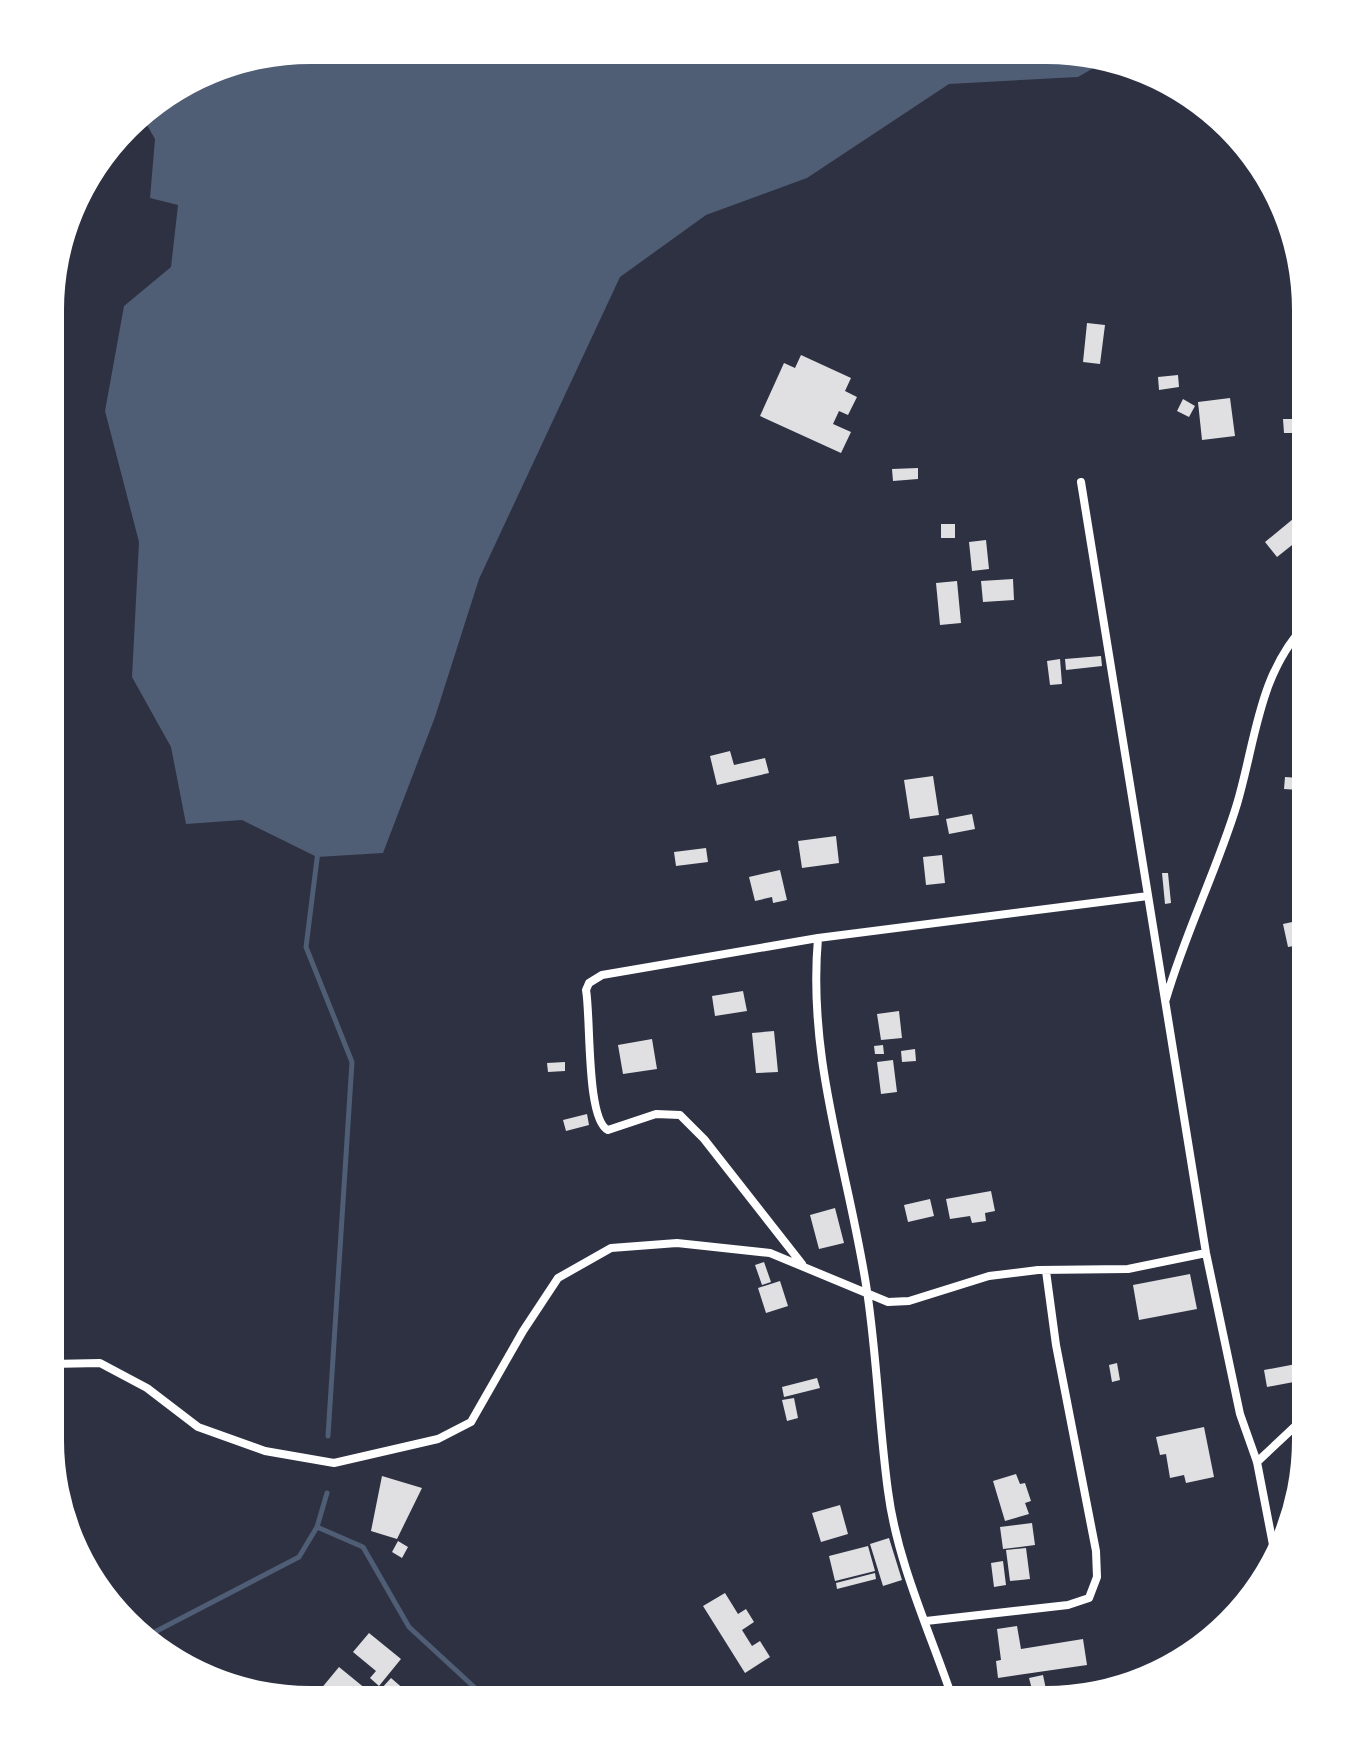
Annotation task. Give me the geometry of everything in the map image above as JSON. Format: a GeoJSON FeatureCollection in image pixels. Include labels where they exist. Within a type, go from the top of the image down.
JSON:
{"type":"FeatureCollection","features":[{"type":"Feature","properties":{"kind":"street"},"geometry":{"type":"LineString","coordinates":[[1081,482],[1206,1253],[1240,1414],[1257,1462],[1272,1538]]}},
{"type":"Feature","properties":{"kind":"street"},"geometry":{"type":"LineString","coordinates":[[1165,1004],[1238,802],[1265,692],[1279,658],[1292,642]]}},
{"type":"Feature","properties":{"kind":"street"},"geometry":{"type":"LineString","coordinates":[[804,1266],[704,1139],[680,1115],[656,1114],[608,1130],[597,1121],[586,990],[593,979],[818,938],[1148,896]]}},
{"type":"Feature","properties":{"kind":"street"},"geometry":{"type":"LineString","coordinates":[[818,938],[816,1013],[823,1083],[867,1292],[888,1493],[948,1685]]}},
{"type":"Feature","properties":{"kind":"street"},"geometry":{"type":"LineString","coordinates":[[64,1364],[100,1363],[147,1388],[198,1427],[265,1451],[334,1463],[438,1439],[471,1422],[523,1331],[558,1278],[611,1248],[677,1243],[770,1253],[888,1302],[909,1301],[989,1276],[1128,1269],[1206,1253]]}},
{"type":"Feature","properties":{"kind":"street"},"geometry":{"type":"LineString","coordinates":[[926,1621],[1068,1605],[1089,1598],[1095,1591],[1096,1551],[1061,1376],[1046,1271]]}},
{"type":"Feature","properties":{"kind":"street"},"geometry":{"type":"LineString","coordinates":[[1257,1462],[1291,1430]]}},
{"type":"Feature","properties":{"kind":"water"},"geometry":{"type":"Polygon","coordinates":[[[1046,64],[1092,69],[1078,77],[949,84],[807,178],[706,215],[620,277],[479,579],[435,717],[383,853],[317,857],[242,820],[186,824],[171,747],[132,677],[139,542],[105,411],[124,306],[171,267],[178,205],[150,198],[155,139],[147,126],[187,97],[246,72],[294,65],[1046,64]]]}},
{"type":"Feature","properties":{"kind":"building"},"geometry":{"type":"Polygon","coordinates":[[[1087,323],[1105,325],[1100,364],[1083,362],[1087,323]]]}},
{"type":"Feature","properties":{"kind":"building"},"geometry":{"type":"Polygon","coordinates":[[[801,355],[851,378],[845,391],[857,397],[848,415],[839,411],[833,424],[851,432],[841,453],[760,416],[784,363],[795,368],[801,355]]]}},
{"type":"Feature","properties":{"kind":"building"},"geometry":{"type":"Polygon","coordinates":[[[1178,375],[1179,387],[1159,390],[1158,377],[1178,375]]]}},
{"type":"Feature","properties":{"kind":"building"},"geometry":{"type":"Polygon","coordinates":[[[1230,398],[1235,436],[1202,440],[1198,402],[1230,398]]]}},
{"type":"Feature","properties":{"kind":"building"},"geometry":{"type":"Polygon","coordinates":[[[1183,399],[1195,406],[1189,417],[1177,411],[1183,399]]]}},
{"type":"Feature","properties":{"kind":"building"},"geometry":{"type":"Polygon","coordinates":[[[1283,419],[1292,419],[1292,433],[1284,433],[1283,419]]]}},
{"type":"Feature","properties":{"kind":"building"},"geometry":{"type":"Polygon","coordinates":[[[918,468],[918,479],[893,481],[892,469],[918,468]]]}},
{"type":"Feature","properties":{"kind":"building"},"geometry":{"type":"Polygon","coordinates":[[[1292,520],[1292,545],[1277,557],[1265,542],[1292,520]]]}},
{"type":"Feature","properties":{"kind":"building"},"geometry":{"type":"Polygon","coordinates":[[[941,524],[955,524],[955,538],[941,538],[941,524]]]}},
{"type":"Feature","properties":{"kind":"building"},"geometry":{"type":"Polygon","coordinates":[[[986,540],[989,569],[972,571],[969,542],[986,540]]]}},
{"type":"Feature","properties":{"kind":"building"},"geometry":{"type":"Polygon","coordinates":[[[1013,579],[1014,600],[983,602],[981,581],[1013,579]]]}},
{"type":"Feature","properties":{"kind":"building"},"geometry":{"type":"Polygon","coordinates":[[[957,581],[961,623],[940,625],[936,583],[957,581]]]}},
{"type":"Feature","properties":{"kind":"building"},"geometry":{"type":"Polygon","coordinates":[[[1101,656],[1102,666],[1066,670],[1065,659],[1101,656]]]}},
{"type":"Feature","properties":{"kind":"building"},"geometry":{"type":"Polygon","coordinates":[[[1060,659],[1062,684],[1050,685],[1047,661],[1060,659]]]}},
{"type":"Feature","properties":{"kind":"building"},"geometry":{"type":"Polygon","coordinates":[[[730,751],[734,765],[765,758],[769,773],[717,785],[710,756],[730,751]]]}},
{"type":"Feature","properties":{"kind":"building"},"geometry":{"type":"Polygon","coordinates":[[[933,776],[939,815],[910,819],[904,780],[933,776]]]}},
{"type":"Feature","properties":{"kind":"building"},"geometry":{"type":"Polygon","coordinates":[[[1285,777],[1292,777],[1292,790],[1284,789],[1285,777]]]}},
{"type":"Feature","properties":{"kind":"building"},"geometry":{"type":"Polygon","coordinates":[[[972,814],[975,829],[949,834],[946,819],[972,814]]]}},
{"type":"Feature","properties":{"kind":"building"},"geometry":{"type":"Polygon","coordinates":[[[836,836],[839,863],[802,868],[798,841],[836,836]]]}},
{"type":"Feature","properties":{"kind":"building"},"geometry":{"type":"Polygon","coordinates":[[[706,848],[708,862],[676,866],[674,852],[706,848]]]}},
{"type":"Feature","properties":{"kind":"building"},"geometry":{"type":"Polygon","coordinates":[[[942,855],[945,883],[926,885],[923,857],[942,855]]]}},
{"type":"Feature","properties":{"kind":"building"},"geometry":{"type":"Polygon","coordinates":[[[780,870],[787,900],[773,903],[772,897],[755,901],[749,877],[780,870]]]}},
{"type":"Feature","properties":{"kind":"building"},"geometry":{"type":"Polygon","coordinates":[[[1162,873],[1168,873],[1171,903],[1165,904],[1162,873]]]}},
{"type":"Feature","properties":{"kind":"building"},"geometry":{"type":"Polygon","coordinates":[[[1291,922],[1291,946],[1288,947],[1283,924],[1291,922]]]}},
{"type":"Feature","properties":{"kind":"building"},"geometry":{"type":"Polygon","coordinates":[[[743,991],[747,1011],[715,1016],[712,996],[743,991]]]}},
{"type":"Feature","properties":{"kind":"building"},"geometry":{"type":"Polygon","coordinates":[[[899,1011],[902,1038],[881,1040],[877,1014],[899,1011]]]}},
{"type":"Feature","properties":{"kind":"building"},"geometry":{"type":"Polygon","coordinates":[[[774,1031],[778,1072],[756,1073],[752,1033],[774,1031]]]}},
{"type":"Feature","properties":{"kind":"building"},"geometry":{"type":"Polygon","coordinates":[[[652,1039],[657,1069],[623,1074],[618,1045],[652,1039]]]}},
{"type":"Feature","properties":{"kind":"building"},"geometry":{"type":"Polygon","coordinates":[[[883,1045],[884,1054],[875,1054],[874,1046],[883,1045]]]}},
{"type":"Feature","properties":{"kind":"building"},"geometry":{"type":"Polygon","coordinates":[[[915,1049],[916,1061],[902,1062],[901,1051],[915,1049]]]}},
{"type":"Feature","properties":{"kind":"building"},"geometry":{"type":"Polygon","coordinates":[[[893,1060],[897,1092],[881,1094],[877,1062],[893,1060]]]}},
{"type":"Feature","properties":{"kind":"building"},"geometry":{"type":"Polygon","coordinates":[[[565,1062],[565,1071],[548,1072],[547,1063],[565,1062]]]}},
{"type":"Feature","properties":{"kind":"building"},"geometry":{"type":"Polygon","coordinates":[[[587,1114],[589,1125],[566,1131],[563,1120],[587,1114]]]}},
{"type":"Feature","properties":{"kind":"building"},"geometry":{"type":"Polygon","coordinates":[[[991,1191],[995,1211],[985,1213],[986,1221],[972,1223],[970,1216],[950,1219],[946,1199],[991,1191]]]}},
{"type":"Feature","properties":{"kind":"building"},"geometry":{"type":"Polygon","coordinates":[[[930,1199],[934,1216],[908,1222],[904,1205],[930,1199]]]}},
{"type":"Feature","properties":{"kind":"building"},"geometry":{"type":"Polygon","coordinates":[[[835,1208],[844,1243],[819,1249],[810,1215],[835,1208]]]}},
{"type":"Feature","properties":{"kind":"building"},"geometry":{"type":"Polygon","coordinates":[[[764,1262],[771,1282],[762,1285],[755,1265],[764,1262]]]}},
{"type":"Feature","properties":{"kind":"building"},"geometry":{"type":"Polygon","coordinates":[[[1190,1274],[1197,1309],[1139,1320],[1133,1285],[1190,1274]]]}},
{"type":"Feature","properties":{"kind":"building"},"geometry":{"type":"Polygon","coordinates":[[[780,1281],[788,1306],[766,1313],[758,1288],[780,1281]]]}},
{"type":"Feature","properties":{"kind":"building"},"geometry":{"type":"Polygon","coordinates":[[[1117,1363],[1120,1380],[1112,1382],[1109,1365],[1117,1363]]]}},
{"type":"Feature","properties":{"kind":"building"},"geometry":{"type":"Polygon","coordinates":[[[1291,1365],[1291,1382],[1267,1387],[1264,1370],[1291,1365]]]}},
{"type":"Feature","properties":{"kind":"building"},"geometry":{"type":"Polygon","coordinates":[[[817,1378],[820,1388],[784,1397],[782,1387],[817,1378]]]}},
{"type":"Feature","properties":{"kind":"building"},"geometry":{"type":"Polygon","coordinates":[[[794,1398],[798,1418],[787,1421],[782,1400],[794,1398]]]}},
{"type":"Feature","properties":{"kind":"building"},"geometry":{"type":"Polygon","coordinates":[[[1204,1427],[1214,1477],[1186,1483],[1184,1475],[1170,1478],[1166,1454],[1160,1455],[1156,1437],[1204,1427]]]}},
{"type":"Feature","properties":{"kind":"building"},"geometry":{"type":"Polygon","coordinates":[[[1016,1474],[1020,1484],[1025,1483],[1031,1501],[1025,1503],[1029,1514],[1005,1521],[993,1481],[1016,1474]]]}},
{"type":"Feature","properties":{"kind":"building"},"geometry":{"type":"Polygon","coordinates":[[[382,1476],[422,1488],[397,1539],[371,1531],[382,1476]]]}},
{"type":"Feature","properties":{"kind":"building"},"geometry":{"type":"Polygon","coordinates":[[[840,1505],[848,1534],[821,1542],[812,1513],[840,1505]]]}},
{"type":"Feature","properties":{"kind":"building"},"geometry":{"type":"Polygon","coordinates":[[[1032,1523],[1035,1545],[1003,1549],[1000,1527],[1032,1523]]]}},
{"type":"Feature","properties":{"kind":"building"},"geometry":{"type":"Polygon","coordinates":[[[889,1538],[902,1580],[883,1586],[870,1544],[889,1538]]]}},
{"type":"Feature","properties":{"kind":"building"},"geometry":{"type":"Polygon","coordinates":[[[398,1541],[408,1547],[402,1558],[392,1552],[398,1541]]]}},
{"type":"Feature","properties":{"kind":"building"},"geometry":{"type":"Polygon","coordinates":[[[868,1546],[875,1571],[835,1581],[829,1556],[868,1546]]]}},
{"type":"Feature","properties":{"kind":"building"},"geometry":{"type":"Polygon","coordinates":[[[1026,1548],[1030,1579],[1010,1581],[1006,1550],[1026,1548]]]}},
{"type":"Feature","properties":{"kind":"building"},"geometry":{"type":"Polygon","coordinates":[[[1003,1561],[1006,1585],[994,1587],[991,1563],[1003,1561]]]}},
{"type":"Feature","properties":{"kind":"building"},"geometry":{"type":"Polygon","coordinates":[[[875,1573],[876,1579],[837,1589],[836,1583],[875,1573]]]}},
{"type":"Feature","properties":{"kind":"building"},"geometry":{"type":"Polygon","coordinates":[[[725,1593],[738,1614],[746,1609],[754,1622],[742,1630],[752,1646],[760,1641],[770,1657],[745,1673],[703,1606],[725,1593]]]}},
{"type":"Feature","properties":{"kind":"building"},"geometry":{"type":"Polygon","coordinates":[[[1017,1626],[1021,1649],[1083,1639],[1087,1665],[998,1678],[996,1661],[1001,1660],[997,1629],[1017,1626]]]}},
{"type":"Feature","properties":{"kind":"building"},"geometry":{"type":"Polygon","coordinates":[[[369,1633],[401,1659],[378,1685],[370,1678],[376,1671],[353,1652],[369,1633]]]}},
{"type":"Feature","properties":{"kind":"building"},"geometry":{"type":"Polygon","coordinates":[[[339,1667],[361,1685],[324,1685],[339,1667]]]}},
{"type":"Feature","properties":{"kind":"building"},"geometry":{"type":"Polygon","coordinates":[[[1043,1675],[1045,1685],[1031,1685],[1029,1678],[1043,1675]]]}},
{"type":"Feature","properties":{"kind":"building"},"geometry":{"type":"Polygon","coordinates":[[[391,1678],[399,1685],[385,1685],[391,1678]]]}},
{"type":"Feature","properties":{"kind":"waterway"},"geometry":{"type":"LineString","coordinates":[[318,851],[306,947],[352,1062],[328,1436]]}},
{"type":"Feature","properties":{"kind":"waterway"},"geometry":{"type":"LineString","coordinates":[[156,1631],[299,1557],[317,1527],[327,1493]]}},
{"type":"Feature","properties":{"kind":"waterway"},"geometry":{"type":"LineString","coordinates":[[317,1527],[363,1547],[409,1627],[472,1685]]}}]}
